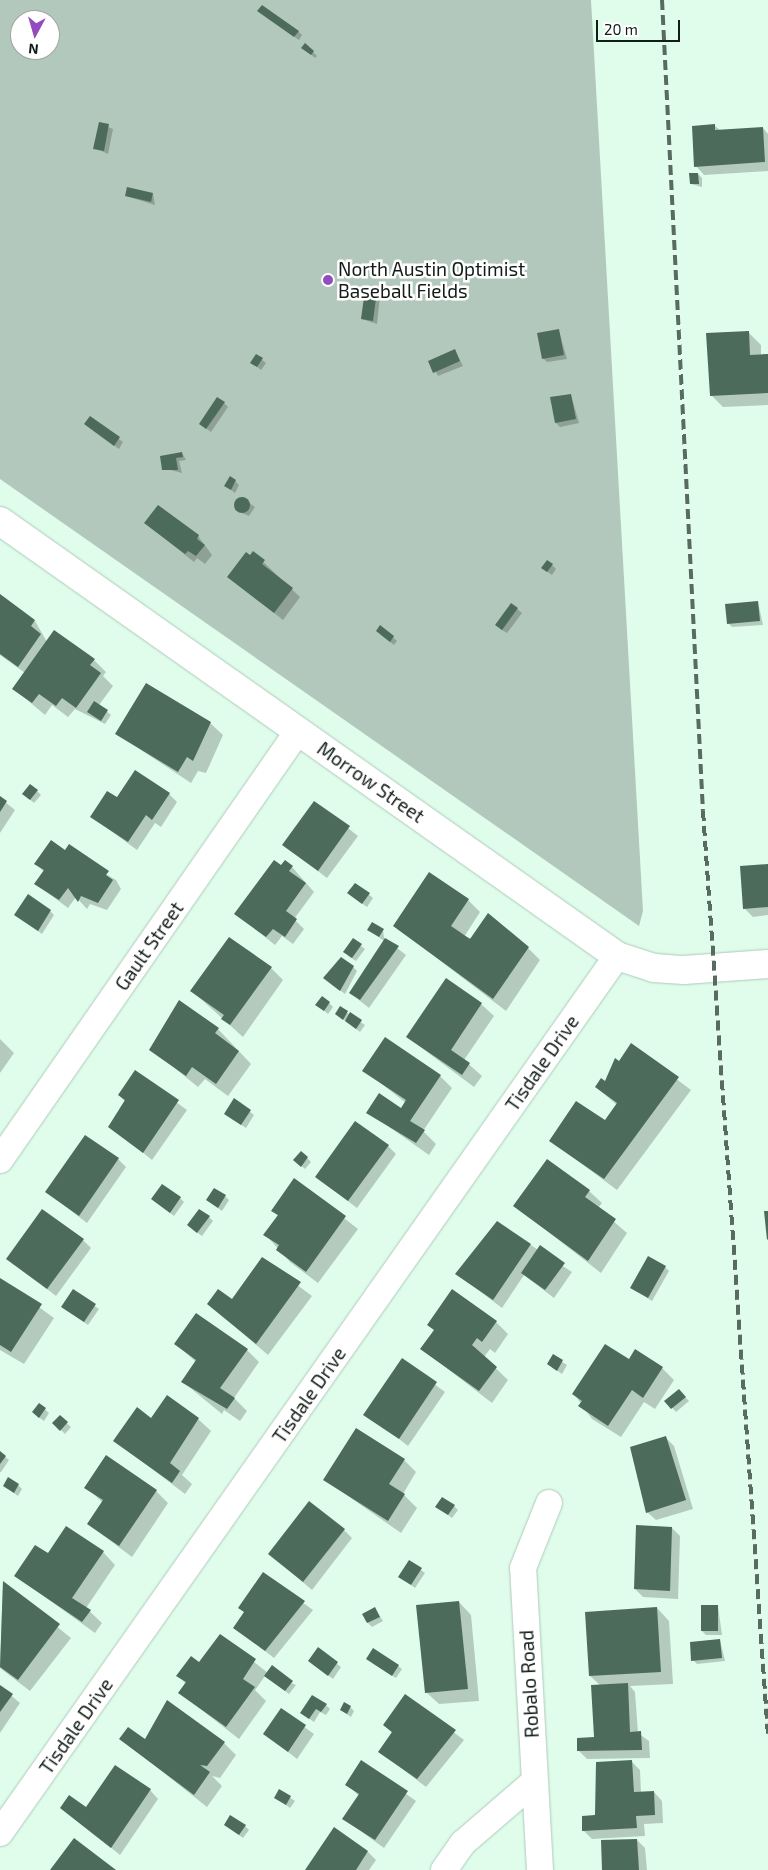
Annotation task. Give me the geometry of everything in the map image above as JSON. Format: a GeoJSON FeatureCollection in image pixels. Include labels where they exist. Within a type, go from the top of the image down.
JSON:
{"type":"FeatureCollection","features":[{"type":"Feature","properties":{"kind":"street","name":"Morrow Street"},"geometry":{"type":"LineString","coordinates":[[0,520],[617,956],[654,968],[684,970],[768,964]]}},
{"type":"Feature","properties":{"kind":"street","name":"Gault Street"},"geometry":{"type":"LineString","coordinates":[[0,1160],[298,731]]}},
{"type":"Feature","properties":{"kind":"street","name":"Tisdale Drive"},"geometry":{"type":"LineString","coordinates":[[0,1833],[617,956]]}},
{"type":"Feature","properties":{"kind":"street","name":"Robalo Road"},"geometry":{"type":"LineString","coordinates":[[540,1870],[523,1568],[549,1503]]}},
{"type":"Feature","properties":{"kind":"street"},"geometry":{"type":"LineString","coordinates":[[444,1870],[463,1843],[534,1782]]}},
{"type":"Feature","properties":{"kind":"green space"},"geometry":{"type":"Polygon","coordinates":[[[0,0],[591,0],[643,911],[639,926],[0,479],[0,0]]]}},
{"type":"Feature","properties":{"kind":"building"},"geometry":{"type":"Polygon","coordinates":[[[262,5],[299,31],[294,37],[257,11],[262,5]]]}},
{"type":"Feature","properties":{"kind":"building"},"geometry":{"type":"Polygon","coordinates":[[[305,43],[314,51],[311,55],[301,48],[305,43]]]}},
{"type":"Feature","properties":{"kind":"building"},"geometry":{"type":"Polygon","coordinates":[[[99,122],[109,124],[104,151],[93,149],[99,122]]]}},
{"type":"Feature","properties":{"kind":"building"},"geometry":{"type":"Polygon","coordinates":[[[715,124],[715,130],[763,127],[765,162],[694,167],[692,126],[715,124]]]}},
{"type":"Feature","properties":{"kind":"building"},"geometry":{"type":"Polygon","coordinates":[[[689,173],[698,173],[699,184],[690,184],[689,173]]]}},
{"type":"Feature","properties":{"kind":"building"},"geometry":{"type":"Polygon","coordinates":[[[127,187],[153,193],[151,202],[125,196],[127,187]]]}},
{"type":"Feature","properties":{"kind":"building"},"geometry":{"type":"Polygon","coordinates":[[[365,290],[377,291],[373,321],[361,319],[365,290]]]}},
{"type":"Feature","properties":{"kind":"building"},"geometry":{"type":"Polygon","coordinates":[[[559,329],[564,355],[542,359],[537,333],[559,329]]]}},
{"type":"Feature","properties":{"kind":"building"},"geometry":{"type":"Polygon","coordinates":[[[749,331],[750,355],[768,354],[768,393],[710,396],[706,333],[749,331]]]}},
{"type":"Feature","properties":{"kind":"building"},"geometry":{"type":"Polygon","coordinates":[[[455,349],[460,361],[433,373],[428,361],[455,349]]]}},
{"type":"Feature","properties":{"kind":"building"},"geometry":{"type":"Polygon","coordinates":[[[256,354],[263,358],[257,367],[250,363],[256,354]]]}},
{"type":"Feature","properties":{"kind":"building"},"geometry":{"type":"Polygon","coordinates":[[[571,394],[576,419],[555,423],[550,397],[571,394]]]}},
{"type":"Feature","properties":{"kind":"building"},"geometry":{"type":"Polygon","coordinates":[[[217,397],[225,402],[206,429],[199,424],[217,397]]]}},
{"type":"Feature","properties":{"kind":"building"},"geometry":{"type":"Polygon","coordinates":[[[90,416],[120,437],[114,446],[84,424],[90,416]]]}},
{"type":"Feature","properties":{"kind":"building"},"geometry":{"type":"Polygon","coordinates":[[[182,452],[183,457],[176,458],[178,470],[162,470],[160,456],[182,452]]]}},
{"type":"Feature","properties":{"kind":"building"},"geometry":{"type":"Polygon","coordinates":[[[230,476],[236,480],[231,490],[224,486],[230,476]]]}},
{"type":"Feature","properties":{"kind":"building"},"geometry":{"type":"Polygon","coordinates":[[[242,497],[248,499],[250,505],[248,511],[242,513],[236,511],[234,505],[236,499],[242,497]]]}},
{"type":"Feature","properties":{"kind":"building"},"geometry":{"type":"Polygon","coordinates":[[[158,505],[199,535],[197,539],[205,545],[196,556],[188,551],[185,554],[144,523],[158,505]]]}},
{"type":"Feature","properties":{"kind":"building"},"geometry":{"type":"Polygon","coordinates":[[[253,551],[265,560],[262,564],[293,588],[274,613],[227,577],[246,552],[250,555],[253,551]]]}},
{"type":"Feature","properties":{"kind":"building"},"geometry":{"type":"Polygon","coordinates":[[[547,560],[553,564],[547,572],[541,568],[547,560]]]}},
{"type":"Feature","properties":{"kind":"building"},"geometry":{"type":"Polygon","coordinates":[[[0,594],[35,620],[31,626],[41,634],[18,667],[0,654],[0,594]]]}},
{"type":"Feature","properties":{"kind":"building"},"geometry":{"type":"Polygon","coordinates":[[[758,601],[760,621],[727,624],[725,604],[758,601]]]}},
{"type":"Feature","properties":{"kind":"building"},"geometry":{"type":"Polygon","coordinates":[[[511,603],[518,608],[502,630],[495,625],[511,603]]]}},
{"type":"Feature","properties":{"kind":"building"},"geometry":{"type":"Polygon","coordinates":[[[380,625],[394,636],[390,642],[376,631],[380,625]]]}},
{"type":"Feature","properties":{"kind":"building"},"geometry":{"type":"Polygon","coordinates":[[[54,630],[95,659],[90,665],[101,673],[76,708],[62,698],[56,706],[39,694],[32,703],[12,689],[54,630]]]}},
{"type":"Feature","properties":{"kind":"building"},"geometry":{"type":"Polygon","coordinates":[[[146,683],[211,722],[193,761],[187,757],[178,772],[115,734],[146,683]]]}},
{"type":"Feature","properties":{"kind":"building"},"geometry":{"type":"Polygon","coordinates":[[[94,701],[108,710],[101,721],[87,712],[94,701]]]}},
{"type":"Feature","properties":{"kind":"building"},"geometry":{"type":"Polygon","coordinates":[[[135,770],[170,793],[152,820],[146,815],[128,842],[90,817],[107,791],[117,797],[135,770]]]}},
{"type":"Feature","properties":{"kind":"building"},"geometry":{"type":"Polygon","coordinates":[[[30,784],[38,790],[30,800],[22,794],[30,784]]]}},
{"type":"Feature","properties":{"kind":"building"},"geometry":{"type":"Polygon","coordinates":[[[0,796],[7,801],[0,812],[0,796]]]}},
{"type":"Feature","properties":{"kind":"building"},"geometry":{"type":"Polygon","coordinates":[[[314,801],[350,826],[318,871],[282,845],[314,801]]]}},
{"type":"Feature","properties":{"kind":"building"},"geometry":{"type":"Polygon","coordinates":[[[51,840],[65,850],[69,844],[109,871],[106,875],[113,880],[98,903],[81,896],[78,902],[68,888],[59,900],[34,884],[44,870],[34,864],[51,840]]]}},
{"type":"Feature","properties":{"kind":"building"},"geometry":{"type":"Polygon","coordinates":[[[274,860],[281,865],[285,860],[293,866],[289,871],[306,883],[286,911],[297,919],[285,937],[273,929],[266,937],[234,914],[274,860]]]}},
{"type":"Feature","properties":{"kind":"building"},"geometry":{"type":"Polygon","coordinates":[[[768,864],[768,907],[743,909],[740,866],[768,864]]]}},
{"type":"Feature","properties":{"kind":"building"},"geometry":{"type":"Polygon","coordinates":[[[429,872],[469,899],[451,926],[470,939],[488,913],[529,947],[493,999],[393,926],[429,872]]]}},
{"type":"Feature","properties":{"kind":"building"},"geometry":{"type":"Polygon","coordinates":[[[355,883],[370,893],[362,904],[347,893],[355,883]]]}},
{"type":"Feature","properties":{"kind":"building"},"geometry":{"type":"Polygon","coordinates":[[[28,894],[51,910],[38,931],[14,915],[28,894]]]}},
{"type":"Feature","properties":{"kind":"building"},"geometry":{"type":"Polygon","coordinates":[[[372,922],[384,929],[379,937],[367,930],[372,922]]]}},
{"type":"Feature","properties":{"kind":"building"},"geometry":{"type":"Polygon","coordinates":[[[229,937],[272,967],[230,1025],[221,1019],[224,1015],[190,991],[229,937]]]}},
{"type":"Feature","properties":{"kind":"building"},"geometry":{"type":"Polygon","coordinates":[[[353,938],[362,944],[352,958],[343,952],[353,938]]]}},
{"type":"Feature","properties":{"kind":"building"},"geometry":{"type":"Polygon","coordinates":[[[385,938],[399,946],[360,1000],[349,993],[385,938]]]}},
{"type":"Feature","properties":{"kind":"building"},"geometry":{"type":"Polygon","coordinates":[[[341,957],[354,966],[340,991],[323,978],[341,957]]]}},
{"type":"Feature","properties":{"kind":"building"},"geometry":{"type":"Polygon","coordinates":[[[446,978],[482,1003],[451,1050],[470,1063],[462,1075],[406,1037],[446,978]]]}},
{"type":"Feature","properties":{"kind":"building"},"geometry":{"type":"Polygon","coordinates":[[[322,996],[330,1002],[324,1011],[315,1005],[322,996]]]}},
{"type":"Feature","properties":{"kind":"building"},"geometry":{"type":"Polygon","coordinates":[[[179,1000],[219,1028],[215,1033],[239,1051],[216,1084],[192,1067],[186,1076],[149,1050],[179,1000]]]}},
{"type":"Feature","properties":{"kind":"building"},"geometry":{"type":"Polygon","coordinates":[[[340,1006],[348,1011],[343,1020],[335,1014],[340,1006]]]}},
{"type":"Feature","properties":{"kind":"building"},"geometry":{"type":"Polygon","coordinates":[[[350,1012],[362,1020],[356,1029],[345,1021],[350,1012]]]}},
{"type":"Feature","properties":{"kind":"building"},"geometry":{"type":"Polygon","coordinates":[[[385,1037],[441,1075],[410,1121],[425,1130],[416,1143],[366,1113],[379,1093],[401,1108],[406,1100],[362,1071],[385,1037]]]}},
{"type":"Feature","properties":{"kind":"building"},"geometry":{"type":"Polygon","coordinates":[[[631,1043],[679,1077],[604,1179],[549,1141],[576,1101],[605,1120],[617,1103],[595,1087],[601,1078],[605,1081],[615,1058],[619,1061],[631,1043]]]}},
{"type":"Feature","properties":{"kind":"building"},"geometry":{"type":"Polygon","coordinates":[[[135,1070],[179,1100],[143,1153],[108,1127],[125,1100],[118,1095],[135,1070]]]}},
{"type":"Feature","properties":{"kind":"building"},"geometry":{"type":"Polygon","coordinates":[[[234,1098],[251,1110],[241,1125],[224,1114],[234,1098]]]}},
{"type":"Feature","properties":{"kind":"building"},"geometry":{"type":"Polygon","coordinates":[[[355,1121],[389,1145],[348,1201],[315,1177],[355,1121]]]}},
{"type":"Feature","properties":{"kind":"building"},"geometry":{"type":"Polygon","coordinates":[[[85,1135],[119,1158],[79,1216],[45,1192],[85,1135]]]}},
{"type":"Feature","properties":{"kind":"building"},"geometry":{"type":"Polygon","coordinates":[[[301,1151],[308,1157],[301,1167],[293,1160],[301,1151]]]}},
{"type":"Feature","properties":{"kind":"building"},"geometry":{"type":"Polygon","coordinates":[[[547,1159],[590,1190],[585,1197],[616,1219],[588,1261],[513,1206],[547,1159]]]}},
{"type":"Feature","properties":{"kind":"building"},"geometry":{"type":"Polygon","coordinates":[[[294,1178],[346,1216],[306,1272],[276,1250],[279,1245],[263,1235],[278,1215],[271,1211],[294,1178]]]}},
{"type":"Feature","properties":{"kind":"building"},"geometry":{"type":"Polygon","coordinates":[[[162,1184],[181,1197],[170,1213],[151,1199],[162,1184]]]}},
{"type":"Feature","properties":{"kind":"building"},"geometry":{"type":"Polygon","coordinates":[[[214,1188],[226,1195],[218,1208],[206,1200],[214,1188]]]}},
{"type":"Feature","properties":{"kind":"building"},"geometry":{"type":"Polygon","coordinates":[[[42,1209],[84,1239],[47,1289],[6,1259],[42,1209]]]}},
{"type":"Feature","properties":{"kind":"building"},"geometry":{"type":"Polygon","coordinates":[[[199,1209],[210,1216],[197,1233],[187,1225],[199,1209]]]}},
{"type":"Feature","properties":{"kind":"building"},"geometry":{"type":"Polygon","coordinates":[[[764,1211],[768,1211],[767,1240],[764,1211]]]}},
{"type":"Feature","properties":{"kind":"building"},"geometry":{"type":"Polygon","coordinates":[[[497,1221],[531,1244],[493,1300],[455,1274],[497,1221]]]}},
{"type":"Feature","properties":{"kind":"building"},"geometry":{"type":"Polygon","coordinates":[[[540,1245],[565,1263],[545,1290],[521,1273],[540,1245]]]}},
{"type":"Feature","properties":{"kind":"building"},"geometry":{"type":"Polygon","coordinates":[[[648,1256],[666,1266],[648,1298],[630,1288],[648,1256]]]}},
{"type":"Feature","properties":{"kind":"building"},"geometry":{"type":"Polygon","coordinates":[[[262,1257],[301,1282],[256,1344],[207,1304],[218,1289],[232,1299],[262,1257]]]}},
{"type":"Feature","properties":{"kind":"building"},"geometry":{"type":"Polygon","coordinates":[[[0,1278],[42,1304],[11,1352],[0,1345],[0,1278]]]}},
{"type":"Feature","properties":{"kind":"building"},"geometry":{"type":"Polygon","coordinates":[[[73,1289],[96,1304],[84,1322],[61,1307],[73,1289]]]}},
{"type":"Feature","properties":{"kind":"building"},"geometry":{"type":"Polygon","coordinates":[[[452,1289],[497,1321],[482,1342],[477,1338],[472,1345],[497,1367],[479,1391],[420,1349],[434,1330],[427,1325],[452,1289]]]}},
{"type":"Feature","properties":{"kind":"building"},"geometry":{"type":"Polygon","coordinates":[[[196,1313],[248,1349],[220,1388],[235,1398],[227,1409],[181,1382],[196,1360],[174,1344],[196,1313]]]}},
{"type":"Feature","properties":{"kind":"building"},"geometry":{"type":"Polygon","coordinates":[[[605,1344],[629,1359],[635,1349],[663,1367],[643,1398],[632,1390],[608,1426],[578,1406],[582,1401],[572,1394],[605,1344]]]}},
{"type":"Feature","properties":{"kind":"building"},"geometry":{"type":"Polygon","coordinates":[[[553,1354],[563,1360],[557,1371],[547,1364],[553,1354]]]}},
{"type":"Feature","properties":{"kind":"building"},"geometry":{"type":"Polygon","coordinates":[[[402,1358],[437,1382],[399,1439],[363,1415],[402,1358]]]}},
{"type":"Feature","properties":{"kind":"building"},"geometry":{"type":"Polygon","coordinates":[[[679,1389],[686,1397],[671,1409],[664,1401],[679,1389]]]}},
{"type":"Feature","properties":{"kind":"building"},"geometry":{"type":"Polygon","coordinates":[[[167,1395],[199,1418],[170,1463],[180,1471],[172,1483],[113,1441],[137,1407],[151,1418],[167,1395]]]}},
{"type":"Feature","properties":{"kind":"building"},"geometry":{"type":"Polygon","coordinates":[[[39,1403],[46,1408],[39,1418],[32,1412],[39,1403]]]}},
{"type":"Feature","properties":{"kind":"building"},"geometry":{"type":"Polygon","coordinates":[[[60,1415],[68,1422],[60,1431],[52,1423],[60,1415]]]}},
{"type":"Feature","properties":{"kind":"building"},"geometry":{"type":"Polygon","coordinates":[[[356,1428],[405,1459],[389,1484],[405,1494],[388,1521],[323,1480],[356,1428]]]}},
{"type":"Feature","properties":{"kind":"building"},"geometry":{"type":"Polygon","coordinates":[[[666,1436],[686,1500],[646,1513],[630,1447],[666,1436]]]}},
{"type":"Feature","properties":{"kind":"building"},"geometry":{"type":"Polygon","coordinates":[[[0,1451],[6,1456],[0,1464],[0,1451]]]}},
{"type":"Feature","properties":{"kind":"building"},"geometry":{"type":"Polygon","coordinates":[[[106,1455],[157,1490],[119,1546],[87,1524],[103,1500],[84,1488],[106,1455]]]}},
{"type":"Feature","properties":{"kind":"building"},"geometry":{"type":"Polygon","coordinates":[[[8,1477],[19,1484],[14,1493],[3,1486],[8,1477]]]}},
{"type":"Feature","properties":{"kind":"building"},"geometry":{"type":"Polygon","coordinates":[[[442,1497],[455,1505],[448,1515],[435,1507],[442,1497]]]}},
{"type":"Feature","properties":{"kind":"building"},"geometry":{"type":"Polygon","coordinates":[[[309,1501],[345,1529],[303,1582],[268,1554],[309,1501]]]}},
{"type":"Feature","properties":{"kind":"building"},"geometry":{"type":"Polygon","coordinates":[[[636,1525],[672,1527],[670,1591],[634,1589],[636,1525]]]}},
{"type":"Feature","properties":{"kind":"building"},"geometry":{"type":"Polygon","coordinates":[[[66,1526],[104,1551],[72,1598],[91,1610],[82,1622],[14,1576],[35,1545],[48,1553],[66,1526]]]}},
{"type":"Feature","properties":{"kind":"building"},"geometry":{"type":"Polygon","coordinates":[[[409,1560],[422,1568],[411,1585],[398,1577],[409,1560]]]}},
{"type":"Feature","properties":{"kind":"building"},"geometry":{"type":"Polygon","coordinates":[[[263,1572],[305,1601],[265,1651],[233,1628],[244,1612],[238,1608],[263,1572]]]}},
{"type":"Feature","properties":{"kind":"building"},"geometry":{"type":"Polygon","coordinates":[[[3,1581],[60,1624],[18,1680],[0,1667],[3,1581]]]}},
{"type":"Feature","properties":{"kind":"building"},"geometry":{"type":"Polygon","coordinates":[[[459,1601],[468,1689],[425,1693],[416,1605],[459,1601]]]}},
{"type":"Feature","properties":{"kind":"building"},"geometry":{"type":"Polygon","coordinates":[[[701,1605],[718,1605],[718,1631],[701,1631],[701,1605]]]}},
{"type":"Feature","properties":{"kind":"building"},"geometry":{"type":"Polygon","coordinates":[[[375,1607],[380,1617],[367,1623],[362,1614],[375,1607]]]}},
{"type":"Feature","properties":{"kind":"building"},"geometry":{"type":"Polygon","coordinates":[[[657,1607],[661,1672],[589,1676],[585,1612],[657,1607]]]}},
{"type":"Feature","properties":{"kind":"building"},"geometry":{"type":"Polygon","coordinates":[[[220,1634],[256,1659],[243,1679],[255,1687],[226,1727],[178,1693],[186,1682],[176,1676],[191,1656],[199,1662],[220,1634]]]}},
{"type":"Feature","properties":{"kind":"building"},"geometry":{"type":"Polygon","coordinates":[[[720,1639],[722,1658],[691,1661],[690,1642],[720,1639]]]}},
{"type":"Feature","properties":{"kind":"building"},"geometry":{"type":"Polygon","coordinates":[[[318,1647],[338,1662],[328,1676],[308,1661],[318,1647]]]}},
{"type":"Feature","properties":{"kind":"building"},"geometry":{"type":"Polygon","coordinates":[[[373,1648],[399,1665],[392,1676],[366,1659],[373,1648]]]}},
{"type":"Feature","properties":{"kind":"building"},"geometry":{"type":"Polygon","coordinates":[[[272,1665],[293,1681],[285,1691],[264,1676],[272,1665]]]}},
{"type":"Feature","properties":{"kind":"building"},"geometry":{"type":"Polygon","coordinates":[[[628,1683],[630,1732],[641,1731],[642,1750],[577,1751],[577,1738],[594,1737],[591,1685],[628,1683]]]}},
{"type":"Feature","properties":{"kind":"building"},"geometry":{"type":"Polygon","coordinates":[[[0,1685],[13,1694],[0,1712],[0,1685]]]}},
{"type":"Feature","properties":{"kind":"building"},"geometry":{"type":"Polygon","coordinates":[[[405,1694],[456,1730],[417,1779],[378,1752],[392,1732],[383,1725],[405,1694]]]}},
{"type":"Feature","properties":{"kind":"building"},"geometry":{"type":"Polygon","coordinates":[[[312,1695],[327,1704],[321,1712],[316,1709],[309,1719],[300,1713],[312,1695]]]}},
{"type":"Feature","properties":{"kind":"building"},"geometry":{"type":"Polygon","coordinates":[[[167,1700],[225,1742],[207,1766],[200,1765],[210,1772],[194,1795],[119,1739],[128,1727],[145,1739],[167,1700]]]}},
{"type":"Feature","properties":{"kind":"building"},"geometry":{"type":"Polygon","coordinates":[[[344,1702],[351,1706],[347,1714],[340,1710],[344,1702]]]}},
{"type":"Feature","properties":{"kind":"building"},"geometry":{"type":"Polygon","coordinates":[[[281,1708],[306,1725],[288,1752],[263,1734],[281,1708]]]}},
{"type":"Feature","properties":{"kind":"building"},"geometry":{"type":"Polygon","coordinates":[[[361,1760],[408,1791],[375,1840],[342,1819],[359,1794],[345,1785],[361,1760]]]}},
{"type":"Feature","properties":{"kind":"building"},"geometry":{"type":"Polygon","coordinates":[[[632,1760],[634,1792],[654,1791],[655,1815],[636,1816],[637,1828],[582,1831],[582,1816],[595,1815],[596,1762],[632,1760]]]}},
{"type":"Feature","properties":{"kind":"building"},"geometry":{"type":"Polygon","coordinates":[[[115,1765],[151,1789],[111,1848],[60,1808],[69,1795],[86,1807],[115,1765]]]}},
{"type":"Feature","properties":{"kind":"building"},"geometry":{"type":"Polygon","coordinates":[[[279,1789],[291,1796],[286,1805],[274,1798],[279,1789]]]}},
{"type":"Feature","properties":{"kind":"building"},"geometry":{"type":"Polygon","coordinates":[[[230,1815],[246,1825],[239,1835],[224,1825],[230,1815]]]}},
{"type":"Feature","properties":{"kind":"building"},"geometry":{"type":"Polygon","coordinates":[[[334,1827],[368,1851],[356,1870],[305,1870],[334,1827]]]}},
{"type":"Feature","properties":{"kind":"building"},"geometry":{"type":"Polygon","coordinates":[[[74,1838],[116,1870],[50,1870],[74,1838]]]}},
{"type":"Feature","properties":{"kind":"building"},"geometry":{"type":"Polygon","coordinates":[[[637,1839],[639,1870],[602,1870],[601,1840],[637,1839]]]}},
{"type":"Feature","properties":{"kind":"railway"},"geometry":{"type":"LineString","coordinates":[[662,0],[703,811],[768,1736]]}},
{"type":"Feature","properties":{"kind":"place","name":"North Austin Optimist Baseball Fields"},"geometry":{"type":"Point","coordinates":[328,280]}}]}
